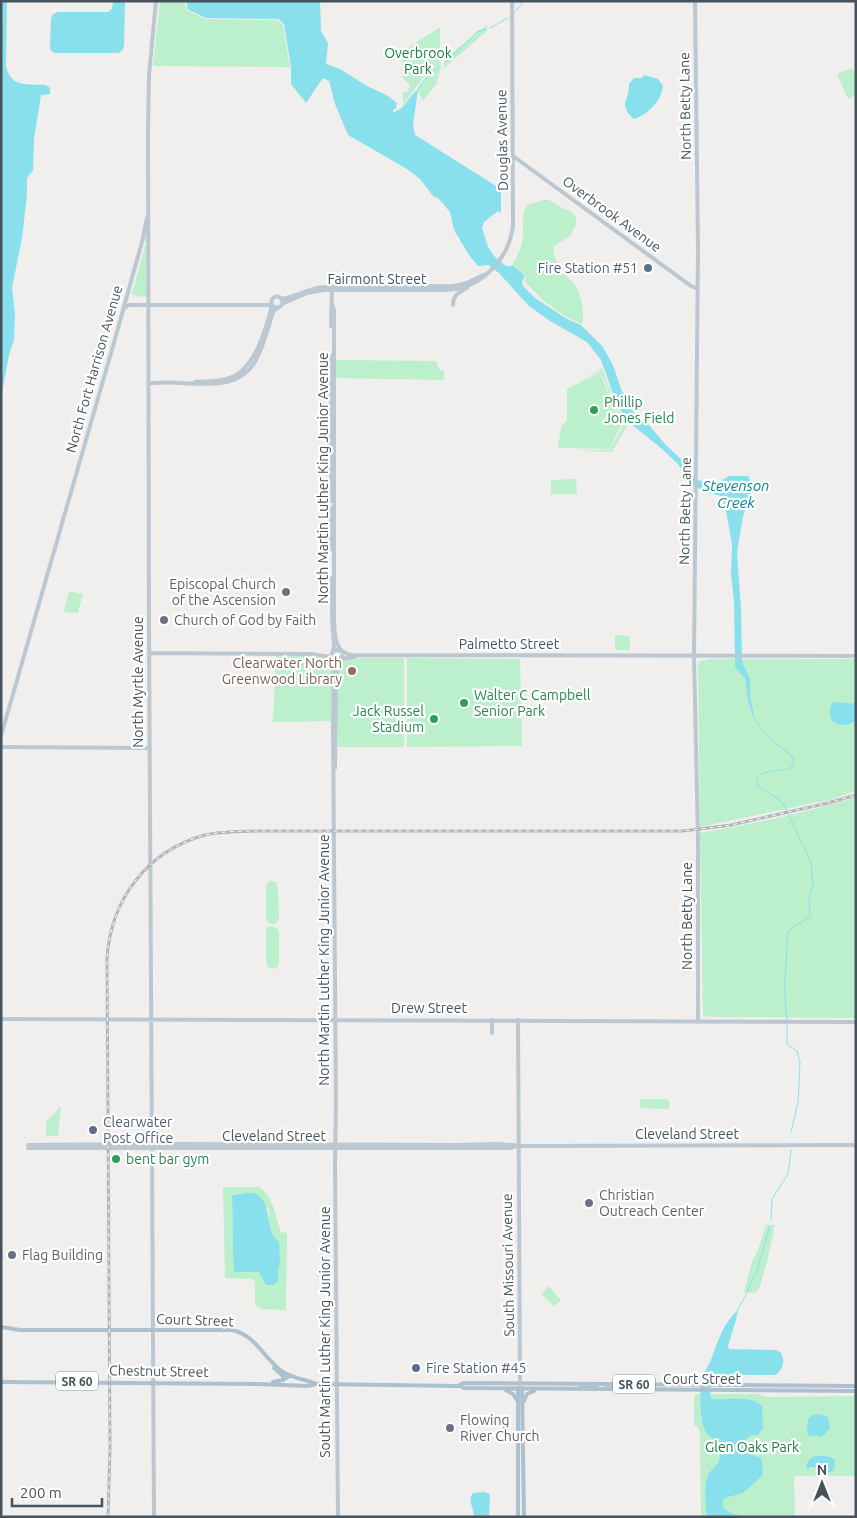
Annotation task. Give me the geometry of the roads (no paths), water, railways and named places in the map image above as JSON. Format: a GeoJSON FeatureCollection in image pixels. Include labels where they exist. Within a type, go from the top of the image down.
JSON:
{"type":"FeatureCollection","features":[{"type":"Feature","properties":{"kind":"main road","name":"Court Street"},"geometry":{"type":"LineString","coordinates":[[1,1327],[20,1330],[236,1331],[246,1335],[271,1362],[289,1376],[317,1384],[570,1390],[856,1391]]}},
{"type":"Feature","properties":{"kind":"main road"},"geometry":{"type":"LineString","coordinates":[[271,1362],[273,1367],[283,1376],[284,1380]]}},
{"type":"Feature","properties":{"kind":"main road"},"geometry":{"type":"LineString","coordinates":[[259,1384],[284,1380],[289,1376]]}},
{"type":"Feature","properties":{"kind":"main road","name":"Chestnut Street"},"geometry":{"type":"LineString","coordinates":[[1,1382],[154,1382],[307,1386],[317,1384]]}},
{"type":"Feature","properties":{"kind":"main road","name":"Court Street"},"geometry":{"type":"LineString","coordinates":[[460,1386],[464,1383],[856,1386]]}},
{"type":"Feature","properties":{"kind":"main road","name":"South Missouri Avenue"},"geometry":{"type":"LineString","coordinates":[[518,1517],[518,1408],[520,1384]]}},
{"type":"Feature","properties":{"kind":"main road"},"geometry":{"type":"LineString","coordinates":[[570,1390],[594,1387],[601,1384]]}},
{"type":"Feature","properties":{"kind":"main road"},"geometry":{"type":"LineString","coordinates":[[601,1390],[607,1387],[627,1387],[638,1384]]}},
{"type":"Feature","properties":{"kind":"main road"},"geometry":{"type":"LineString","coordinates":[[504,1389],[513,1394],[518,1408]]}},
{"type":"Feature","properties":{"kind":"main road","name":"South Missouri Avenue"},"geometry":{"type":"LineString","coordinates":[[520,1389],[523,1404],[524,1517]]}},
{"type":"Feature","properties":{"kind":"main road"},"geometry":{"type":"LineString","coordinates":[[523,1404],[527,1394],[538,1389]]}},
{"type":"Feature","properties":{"kind":"street","name":"North Fort Harrison Avenue"},"geometry":{"type":"LineString","coordinates":[[1,736],[148,216],[149,75],[156,1]]}},
{"type":"Feature","properties":{"kind":"street","name":"Douglas Avenue"},"geometry":{"type":"LineString","coordinates":[[445,290],[471,286],[480,280],[502,257],[511,239],[513,225],[512,1]]}},
{"type":"Feature","properties":{"kind":"street","name":"North Betty Lane"},"geometry":{"type":"LineString","coordinates":[[695,1],[698,290],[694,656],[698,821],[698,1021]]}},
{"type":"Feature","properties":{"kind":"street","name":"Overbrook Avenue"},"geometry":{"type":"LineString","coordinates":[[513,156],[698,290]]}},
{"type":"Feature","properties":{"kind":"street","name":"North Myrtle Avenue"},"geometry":{"type":"LineString","coordinates":[[148,216],[154,1517]]}},
{"type":"Feature","properties":{"kind":"street","name":"Douglas Avenue"},"geometry":{"type":"LineString","coordinates":[[441,287],[466,283],[489,272]]}},
{"type":"Feature","properties":{"kind":"street"},"geometry":{"type":"LineString","coordinates":[[453,305],[456,294],[471,286]]}},
{"type":"Feature","properties":{"kind":"street","name":"Fairmont Street"},"geometry":{"type":"LineString","coordinates":[[272,304],[276,297],[281,299],[313,288],[441,287]]}},
{"type":"Feature","properties":{"kind":"street","name":"Fairmont Street"},"geometry":{"type":"LineString","coordinates":[[280,306],[312,292],[332,288],[445,290]]}},
{"type":"Feature","properties":{"kind":"street","name":"North Martin Luther King Junior Avenue"},"geometry":{"type":"LineString","coordinates":[[332,288],[333,652]]}},
{"type":"Feature","properties":{"kind":"street"},"geometry":{"type":"LineString","coordinates":[[235,377],[246,372],[254,362],[273,312],[280,306],[281,299]]}},
{"type":"Feature","properties":{"kind":"street"},"geometry":{"type":"LineString","coordinates":[[122,312],[129,305],[249,305],[266,303],[272,304],[274,307],[280,306]]}},
{"type":"Feature","properties":{"kind":"street"},"geometry":{"type":"LineString","coordinates":[[149,383],[214,384],[227,382],[235,377],[244,370],[253,358],[272,304]]}},
{"type":"Feature","properties":{"kind":"street","name":"North Martin Luther King Junior Avenue"},"geometry":{"type":"LineString","coordinates":[[332,305],[334,310],[334,618],[337,641],[341,651]]}},
{"type":"Feature","properties":{"kind":"street"},"geometry":{"type":"LineString","coordinates":[[149,653],[311,654],[325,655],[336,661],[341,659],[343,655],[341,651],[337,650],[311,654]]}},
{"type":"Feature","properties":{"kind":"street","name":"Palmetto Street"},"geometry":{"type":"LineString","coordinates":[[341,651],[352,655],[856,656]]}},
{"type":"Feature","properties":{"kind":"street"},"geometry":{"type":"LineString","coordinates":[[333,652],[333,659]]}},
{"type":"Feature","properties":{"kind":"street","name":"Palmetto Street"},"geometry":{"type":"LineString","coordinates":[[341,659],[372,656],[677,656]]}},
{"type":"Feature","properties":{"kind":"street","name":"North Martin Luther King Junior Avenue"},"geometry":{"type":"LineString","coordinates":[[333,659],[335,1146]]}},
{"type":"Feature","properties":{"kind":"street","name":"North Martin Luther King Junior Avenue"},"geometry":{"type":"LineString","coordinates":[[334,772],[336,764],[337,667],[341,659]]}},
{"type":"Feature","properties":{"kind":"street"},"geometry":{"type":"LineString","coordinates":[[1,747],[150,748]]}},
{"type":"Feature","properties":{"kind":"street","name":"Drew Street"},"geometry":{"type":"LineString","coordinates":[[1,1019],[856,1022]]}},
{"type":"Feature","properties":{"kind":"street"},"geometry":{"type":"LineString","coordinates":[[492,1020],[492,1033]]}},
{"type":"Feature","properties":{"kind":"street","name":"South Missouri Avenue"},"geometry":{"type":"LineString","coordinates":[[518,1020],[520,1384]]}},
{"type":"Feature","properties":{"kind":"street","name":"Cleveland Street"},"geometry":{"type":"LineString","coordinates":[[152,1146],[856,1145]]}},
{"type":"Feature","properties":{"kind":"street"},"geometry":{"type":"LineString","coordinates":[[28,1147],[152,1146]]}},
{"type":"Feature","properties":{"kind":"street","name":"South Martin Luther King Junior Avenue"},"geometry":{"type":"LineString","coordinates":[[335,1146],[338,1517]]}},
{"type":"Feature","properties":{"kind":"water"},"geometry":{"type":"Polygon","coordinates":[[[1,1],[7,1],[6,66],[8,73],[12,78],[21,83],[46,85],[50,88],[50,94],[41,95],[34,139],[33,170],[27,178],[22,238],[12,288],[15,314],[14,340],[9,355],[1,398],[1,1]]]}},
{"type":"Feature","properties":{"kind":"water"},"geometry":{"type":"Polygon","coordinates":[[[113,1],[125,1],[124,46],[122,51],[118,53],[55,53],[51,51],[51,18],[53,14],[58,12],[108,12],[112,9],[113,1]]]}},
{"type":"Feature","properties":{"kind":"water"},"geometry":{"type":"Polygon","coordinates":[[[187,1],[320,1],[321,31],[328,43],[326,64],[340,69],[367,86],[388,96],[397,103],[393,112],[400,109],[418,89],[413,126],[415,135],[501,189],[501,213],[498,211],[484,222],[482,228],[488,247],[494,256],[506,266],[513,266],[525,275],[522,282],[523,286],[535,298],[567,319],[581,325],[603,347],[613,365],[621,389],[634,413],[648,424],[682,460],[694,478],[701,481],[721,481],[729,476],[748,476],[752,483],[752,492],[743,516],[737,552],[742,662],[750,678],[750,697],[755,720],[749,704],[745,678],[735,666],[734,601],[731,574],[732,544],[726,511],[721,496],[703,491],[688,482],[678,464],[624,418],[601,360],[587,342],[550,321],[529,306],[499,273],[488,265],[478,266],[454,230],[450,212],[438,198],[433,196],[420,179],[407,169],[348,135],[335,104],[329,81],[323,78],[306,103],[291,84],[291,67],[284,24],[278,19],[206,18],[187,9],[187,1]]]}},
{"type":"Feature","properties":{"kind":"water"},"geometry":{"type":"Polygon","coordinates":[[[645,75],[658,79],[663,86],[662,92],[657,102],[645,114],[634,119],[625,106],[629,84],[634,78],[641,78],[645,75]]]}},
{"type":"Feature","properties":{"kind":"water"},"geometry":{"type":"Polygon","coordinates":[[[832,703],[856,704],[856,718],[854,722],[843,725],[832,721],[830,707],[832,703]]]}},
{"type":"Feature","properties":{"kind":"water"},"geometry":{"type":"Polygon","coordinates":[[[255,1193],[261,1198],[267,1210],[274,1237],[279,1242],[278,1282],[273,1285],[266,1285],[259,1272],[234,1272],[232,1195],[255,1193]]]}},
{"type":"Feature","properties":{"kind":"water"},"geometry":{"type":"Polygon","coordinates":[[[738,1310],[728,1346],[729,1349],[775,1350],[782,1355],[783,1364],[776,1375],[712,1375],[710,1397],[712,1399],[745,1399],[757,1402],[762,1406],[763,1428],[758,1435],[748,1438],[745,1444],[750,1454],[761,1458],[763,1467],[762,1476],[743,1493],[723,1500],[723,1508],[737,1515],[751,1517],[707,1517],[706,1483],[708,1475],[719,1462],[720,1452],[716,1441],[704,1428],[700,1403],[701,1383],[721,1334],[728,1321],[738,1310]]]}},
{"type":"Feature","properties":{"kind":"water"},"geometry":{"type":"Polygon","coordinates":[[[819,1414],[828,1417],[830,1429],[821,1437],[814,1435],[810,1437],[807,1433],[808,1419],[819,1414]]]}},
{"type":"Feature","properties":{"kind":"water"},"geometry":{"type":"Polygon","coordinates":[[[824,1456],[835,1460],[834,1471],[823,1475],[815,1467],[810,1467],[807,1470],[806,1465],[811,1458],[824,1456]]]}},
{"type":"Feature","properties":{"kind":"water"},"geometry":{"type":"Polygon","coordinates":[[[484,1492],[490,1494],[489,1517],[474,1517],[471,1496],[473,1493],[484,1492]]]}},
{"type":"Feature","properties":{"kind":"waterway"},"geometry":{"type":"LineString","coordinates":[[515,12],[524,1]]}},
{"type":"Feature","properties":{"kind":"waterway"},"geometry":{"type":"LineString","coordinates":[[490,28],[508,18]]}},
{"type":"Feature","properties":{"kind":"waterway"},"geometry":{"type":"LineString","coordinates":[[446,62],[477,32],[486,29]]}},
{"type":"Feature","properties":{"kind":"waterway"},"geometry":{"type":"LineString","coordinates":[[418,89],[428,76],[440,66]]}},
{"type":"Feature","properties":{"kind":"waterway","name":"Stevenson Creek"},"geometry":{"type":"LineString","coordinates":[[755,720],[769,738],[793,757],[793,763],[790,768],[768,772],[759,776],[757,781],[759,787],[784,805],[811,862],[813,884],[809,899],[810,916],[794,926],[787,936],[784,984],[787,1020]]}},
{"type":"Feature","properties":{"kind":"waterway","name":"Stevenson Creek"},"geometry":{"type":"LineString","coordinates":[[787,1024],[788,1045],[797,1051],[800,1062],[798,1102],[791,1132]]}},
{"type":"Feature","properties":{"kind":"waterway","name":"Stevenson Creek"},"geometry":{"type":"LineString","coordinates":[[771,1220],[772,1199],[788,1174],[791,1150]]}},
{"type":"Feature","properties":{"kind":"waterway","name":"Stevenson Creek"},"geometry":{"type":"LineString","coordinates":[[737,1311],[757,1271],[770,1226]]}},
{"type":"Feature","properties":{"kind":"railway"},"geometry":{"type":"LineString","coordinates":[[108,1517],[110,1448],[107,958],[110,936],[124,897],[150,865],[184,842],[205,835],[226,832],[683,831],[731,825],[856,795]]}},
{"type":"Feature","properties":{"kind":"place","name":"Fire Station #51"},"geometry":{"type":"Point","coordinates":[648,268]}},
{"type":"Feature","properties":{"kind":"place","name":"Phillip Jones Field"},"geometry":{"type":"Point","coordinates":[594,410]}},
{"type":"Feature","properties":{"kind":"place","name":"Episcopal Church of the Ascension"},"geometry":{"type":"Point","coordinates":[286,592]}},
{"type":"Feature","properties":{"kind":"place","name":"Church of God by Faith"},"geometry":{"type":"Point","coordinates":[164,620]}},
{"type":"Feature","properties":{"kind":"place","name":"Clearwater North Greenwood Library"},"geometry":{"type":"Point","coordinates":[352,671]}},
{"type":"Feature","properties":{"kind":"place","name":"Walter C Campbell Senior Park"},"geometry":{"type":"Point","coordinates":[464,703]}},
{"type":"Feature","properties":{"kind":"place","name":"Jack Russel Stadium"},"geometry":{"type":"Point","coordinates":[434,719]}},
{"type":"Feature","properties":{"kind":"place","name":"Clearwater Post Office"},"geometry":{"type":"Point","coordinates":[93,1130]}},
{"type":"Feature","properties":{"kind":"place","name":"bent bar gym"},"geometry":{"type":"Point","coordinates":[116,1159]}},
{"type":"Feature","properties":{"kind":"place","name":"Christian Outreach Center"},"geometry":{"type":"Point","coordinates":[589,1203]}},
{"type":"Feature","properties":{"kind":"place","name":"Flag Building"},"geometry":{"type":"Point","coordinates":[12,1255]}},
{"type":"Feature","properties":{"kind":"place","name":"Fire Station #45"},"geometry":{"type":"Point","coordinates":[416,1368]}},
{"type":"Feature","properties":{"kind":"place","name":"Flowing River Church"},"geometry":{"type":"Point","coordinates":[450,1428]}},
{"type":"Feature","properties":{"kind":"park label","name":"Overbrook Park"},"geometry":{"type":"Point","coordinates":[418,62]}},
{"type":"Feature","properties":{"kind":"park label","name":"Glen Oaks Park"},"geometry":{"type":"Point","coordinates":[752,1447]}}]}
